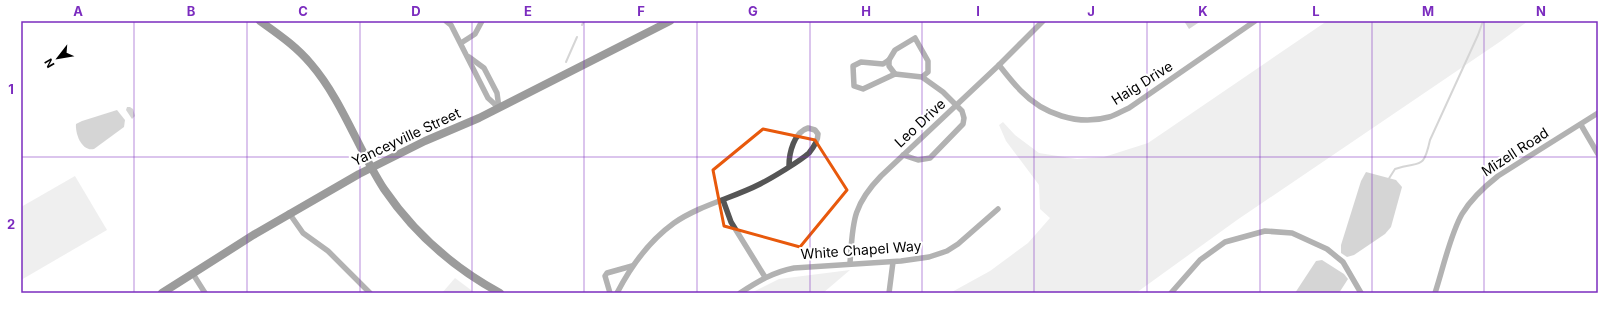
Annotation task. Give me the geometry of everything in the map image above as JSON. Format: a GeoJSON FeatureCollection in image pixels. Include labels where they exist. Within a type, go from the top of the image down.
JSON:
{"type":"FeatureCollection","features":[{"type":"Feature","properties":{"kind":"main road"},"geometry":{"type":"LineString","coordinates":[[260,21],[296,47],[318,72],[330,90],[371,168],[392,199],[421,234],[454,263],[500,293]]}},
{"type":"Feature","properties":{"kind":"main road","name":"Yanceyville Street"},"geometry":{"type":"LineString","coordinates":[[162,293],[289,213],[371,168],[427,140],[499,108],[670,21]]}},
{"type":"Feature","properties":{"kind":"street"},"geometry":{"type":"LineString","coordinates":[[446,21],[452,25],[488,98],[499,108]]}},
{"type":"Feature","properties":{"kind":"street"},"geometry":{"type":"LineString","coordinates":[[461,43],[475,34],[482,21]]}},
{"type":"Feature","properties":{"kind":"street","name":"Leo Drive"},"geometry":{"type":"LineString","coordinates":[[850,263],[851,233],[857,210],[862,200],[875,183],[1043,21]]}},
{"type":"Feature","properties":{"kind":"street","name":"Haig Drive"},"geometry":{"type":"LineString","coordinates":[[999,65],[1022,92],[1042,108],[1064,117],[1089,120],[1109,117],[1129,108],[1255,21]]}},
{"type":"Feature","properties":{"kind":"street"},"geometry":{"type":"LineString","coordinates":[[903,155],[918,160],[930,158],[963,124],[964,118],[962,111],[943,92],[922,77],[895,74],[863,89],[854,86],[853,66],[861,62],[883,64],[889,60],[895,50],[915,38],[928,62],[928,72],[922,77]]}},
{"type":"Feature","properties":{"kind":"street"},"geometry":{"type":"LineString","coordinates":[[467,56],[484,68],[497,93],[499,108]]}},
{"type":"Feature","properties":{"kind":"street"},"geometry":{"type":"LineString","coordinates":[[889,60],[889,66],[895,74]]}},
{"type":"Feature","properties":{"kind":"street"},"geometry":{"type":"LineString","coordinates":[[480,82],[489,78]]}},
{"type":"Feature","properties":{"kind":"street","name":"Mizell Road"},"geometry":{"type":"LineString","coordinates":[[1435,293],[1455,229],[1462,214],[1472,200],[1498,176],[1598,113]]}},
{"type":"Feature","properties":{"kind":"street"},"geometry":{"type":"LineString","coordinates":[[1581,125],[1598,154]]}},
{"type":"Feature","properties":{"kind":"street"},"geometry":{"type":"LineString","coordinates":[[617,293],[632,266],[654,240],[674,223],[684,217],[761,184],[789,166],[810,152],[818,138],[818,134],[815,130],[808,128],[800,132],[790,152],[789,166]]}},
{"type":"Feature","properties":{"kind":"street"},"geometry":{"type":"LineString","coordinates":[[723,200],[730,222],[765,277]]}},
{"type":"Feature","properties":{"kind":"street","name":"White Chapel Way"},"geometry":{"type":"LineString","coordinates":[[740,293],[765,277],[783,270],[850,263],[893,262],[929,257],[947,251],[958,244],[998,209]]}},
{"type":"Feature","properties":{"kind":"street"},"geometry":{"type":"LineString","coordinates":[[289,213],[303,233],[328,251],[370,293]]}},
{"type":"Feature","properties":{"kind":"street"},"geometry":{"type":"LineString","coordinates":[[1171,293],[1200,260],[1225,242],[1265,230],[1292,234],[1327,249],[1343,262],[1361,293]]}},
{"type":"Feature","properties":{"kind":"street"},"geometry":{"type":"LineString","coordinates":[[889,293],[893,262]]}},
{"type":"Feature","properties":{"kind":"street"},"geometry":{"type":"LineString","coordinates":[[610,293],[605,276],[607,273],[632,266]]}},
{"type":"Feature","properties":{"kind":"street"},"geometry":{"type":"LineString","coordinates":[[193,274],[205,293]]}},
{"type":"Feature","properties":{"kind":"highlighted area"},"geometry":{"type":"Polygon","coordinates":[[[763,129],[815,140],[847,190],[800,247],[724,226],[713,170],[763,129]]]}},
{"type":"Feature","properties":{"kind":"shaded area"},"geometry":{"type":"Polygon","coordinates":[[[1184,21],[1201,21],[1189,29],[1184,21]]]}},
{"type":"Feature","properties":{"kind":"shaded area"},"geometry":{"type":"Polygon","coordinates":[[[1327,21],[1528,21],[1501,41],[1237,220],[1136,293],[950,293],[990,271],[1028,243],[1050,218],[1040,209],[1039,185],[1006,141],[999,125],[1003,122],[1015,135],[1039,153],[1077,159],[1104,157],[1148,143],[1327,21]]]}},
{"type":"Feature","properties":{"kind":"shaded area"},"geometry":{"type":"Polygon","coordinates":[[[127,107],[133,109],[135,116],[132,119],[126,110],[127,107]]]}},
{"type":"Feature","properties":{"kind":"shaded area"},"geometry":{"type":"Polygon","coordinates":[[[117,110],[125,120],[124,127],[94,149],[86,148],[78,137],[76,124],[117,110]]]}},
{"type":"Feature","properties":{"kind":"shaded area"},"geometry":{"type":"Polygon","coordinates":[[[1366,172],[1396,180],[1402,187],[1391,227],[1385,234],[1354,255],[1347,257],[1341,253],[1341,245],[1361,181],[1366,172]]]}},
{"type":"Feature","properties":{"kind":"shaded area"},"geometry":{"type":"Polygon","coordinates":[[[75,176],[107,230],[21,280],[21,207],[75,176]]]}},
{"type":"Feature","properties":{"kind":"shaded area"},"geometry":{"type":"Polygon","coordinates":[[[1322,260],[1344,274],[1348,279],[1339,293],[1295,293],[1316,261],[1322,260]]]}},
{"type":"Feature","properties":{"kind":"shaded area"},"geometry":{"type":"Polygon","coordinates":[[[850,270],[823,293],[751,293],[779,279],[850,270]]]}},
{"type":"Feature","properties":{"kind":"shaded area"},"geometry":{"type":"Polygon","coordinates":[[[455,278],[475,293],[442,293],[455,278]]]}},
{"type":"Feature","properties":{"kind":"waterway"},"geometry":{"type":"LineString","coordinates":[[582,25],[584,21]]}},
{"type":"Feature","properties":{"kind":"waterway"},"geometry":{"type":"LineString","coordinates":[[1388,180],[1395,169],[1419,163],[1425,157],[1430,140],[1483,21]]}},
{"type":"Feature","properties":{"kind":"waterway"},"geometry":{"type":"LineString","coordinates":[[566,62],[577,37]]}}]}
